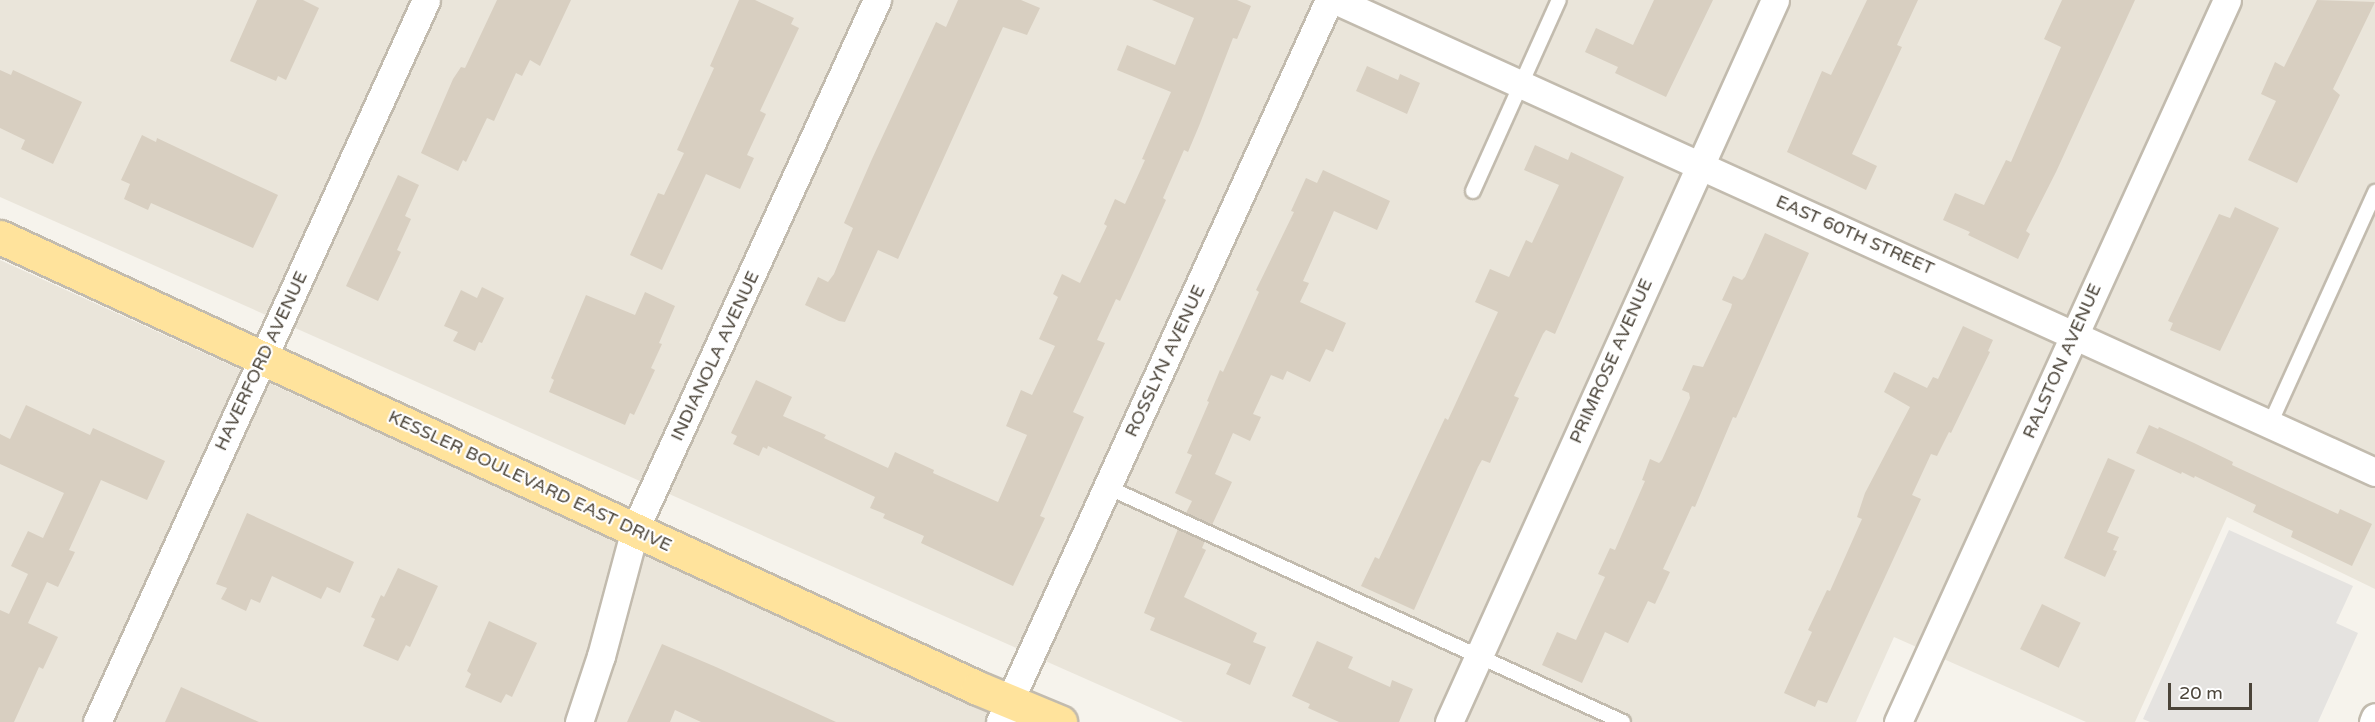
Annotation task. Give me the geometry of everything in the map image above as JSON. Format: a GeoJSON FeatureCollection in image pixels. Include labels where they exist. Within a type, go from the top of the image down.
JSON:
{"type":"FeatureCollection","features":[{"type":"Feature","properties":{"kind":"main road","name":"KESSLER BOULEVARD EAST DRIVE"},"geometry":{"type":"LineString","coordinates":[[0,237],[635,529],[1005,712],[1060,722]]}},
{"type":"Feature","properties":{"kind":"street","name":"HAVERFORD AVENUE"},"geometry":{"type":"LineString","coordinates":[[97,722],[426,0]]}},
{"type":"Feature","properties":{"kind":"street","name":"INDIANOLA AVENUE"},"geometry":{"type":"LineString","coordinates":[[579,722],[602,656],[635,529],[877,0]]}},
{"type":"Feature","properties":{"kind":"street","name":"ROSSLYN AVENUE"},"geometry":{"type":"LineString","coordinates":[[1005,712],[1329,0]]}},
{"type":"Feature","properties":{"kind":"street","name":"EAST 60TH STREET"},"geometry":{"type":"LineString","coordinates":[[1335,0],[2375,472]]}},
{"type":"Feature","properties":{"kind":"street","name":"PRIMROSE AVENUE"},"geometry":{"type":"LineString","coordinates":[[1449,722],[1775,0]]}},
{"type":"Feature","properties":{"kind":"street","name":"RALSTON AVENUE"},"geometry":{"type":"LineString","coordinates":[[1898,722],[2227,0]]}},
{"type":"Feature","properties":{"kind":"street"},"geometry":{"type":"LineString","coordinates":[[2373,722],[2375,717]]}},
{"type":"Feature","properties":{"kind":"lane"},"geometry":{"type":"LineString","coordinates":[[1473,191],[1559,0]]}},
{"type":"Feature","properties":{"kind":"lane"},"geometry":{"type":"LineString","coordinates":[[2270,424],[2375,192]]}},
{"type":"Feature","properties":{"kind":"lane"},"geometry":{"type":"LineString","coordinates":[[1107,487],[1623,722]]}},
{"type":"Feature","properties":{"kind":"shaded area"},"geometry":{"type":"Polygon","coordinates":[[[0,0],[2375,0],[2375,589],[2227,517],[2135,722],[2086,722],[1894,637],[1856,722],[1183,722],[0,197],[0,0]]]}},
{"type":"Feature","properties":{"kind":"shaded area"},"geometry":{"type":"Polygon","coordinates":[[[0,260],[1012,722],[0,722],[0,260]]]}},
{"type":"Feature","properties":{"kind":"shaded area"},"geometry":{"type":"Polygon","coordinates":[[[2229,530],[2353,586],[2336,623],[2358,633],[2318,722],[2150,722],[2143,719],[2229,530]]]}},
{"type":"Feature","properties":{"kind":"building"},"geometry":{"type":"Polygon","coordinates":[[[257,0],[303,0],[319,8],[286,80],[278,76],[276,81],[230,61],[257,0]]]}},
{"type":"Feature","properties":{"kind":"building"},"geometry":{"type":"Polygon","coordinates":[[[497,0],[571,0],[540,66],[530,60],[522,76],[516,73],[494,121],[487,118],[466,162],[463,160],[458,171],[421,153],[453,79],[461,67],[465,68],[497,0]]]}},
{"type":"Feature","properties":{"kind":"building"},"geometry":{"type":"Polygon","coordinates":[[[739,0],[755,0],[794,18],[791,24],[799,28],[760,111],[766,114],[747,155],[754,158],[740,189],[706,174],[662,270],[630,255],[658,193],[664,195],[684,153],[677,150],[714,68],[710,66],[739,0]]]}},
{"type":"Feature","properties":{"kind":"building"},"geometry":{"type":"Polygon","coordinates":[[[958,0],[1021,0],[1040,8],[1027,35],[1003,27],[898,259],[878,250],[845,322],[839,321],[805,305],[818,277],[828,282],[834,274],[853,228],[844,223],[872,159],[936,22],[946,27],[958,0]]]}},
{"type":"Feature","properties":{"kind":"building"},"geometry":{"type":"Polygon","coordinates":[[[1152,0],[1237,0],[1251,6],[1237,39],[1233,38],[1188,152],[1184,150],[1163,198],[1166,200],[1138,262],[1120,301],[1116,299],[1097,340],[1105,343],[1073,412],[1084,417],[1040,516],[1045,518],[1013,586],[921,543],[924,536],[883,518],[885,514],[870,508],[875,497],[768,446],[767,449],[763,447],[759,456],[733,444],[737,436],[731,433],[756,380],[792,397],[783,416],[826,435],[824,438],[888,468],[895,452],[934,470],[933,473],[998,502],[1027,435],[1006,426],[1021,390],[1032,395],[1055,346],[1039,339],[1058,297],[1053,294],[1062,274],[1080,283],[1107,226],[1104,224],[1115,199],[1125,204],[1171,92],[1117,70],[1127,45],[1175,65],[1194,18],[1152,0]]]}},
{"type":"Feature","properties":{"kind":"building"},"geometry":{"type":"Polygon","coordinates":[[[1654,0],[1713,0],[1666,97],[1615,73],[1618,67],[1585,52],[1596,28],[1633,45],[1654,0]]]}},
{"type":"Feature","properties":{"kind":"building"},"geometry":{"type":"Polygon","coordinates":[[[1867,0],[1918,0],[1897,45],[1902,47],[1852,154],[1877,166],[1866,190],[1787,152],[1822,71],[1831,75],[1867,0]]]}},
{"type":"Feature","properties":{"kind":"building"},"geometry":{"type":"Polygon","coordinates":[[[2062,0],[2135,0],[2056,172],[2026,231],[2030,234],[2018,259],[1968,235],[1970,232],[1943,220],[1955,193],[1984,205],[2006,160],[2011,162],[2061,47],[2044,39],[2062,0]]]}},
{"type":"Feature","properties":{"kind":"building"},"geometry":{"type":"Polygon","coordinates":[[[2317,0],[2375,2],[2333,89],[2340,95],[2297,183],[2248,160],[2276,101],[2261,94],[2275,62],[2284,67],[2317,0]]]}},
{"type":"Feature","properties":{"kind":"building"},"geometry":{"type":"Polygon","coordinates":[[[1367,66],[1398,80],[1400,74],[1420,83],[1407,114],[1356,91],[1367,66]]]}},
{"type":"Feature","properties":{"kind":"building"},"geometry":{"type":"Polygon","coordinates":[[[0,70],[11,75],[13,70],[82,102],[53,164],[21,149],[25,140],[0,128],[0,70]]]}},
{"type":"Feature","properties":{"kind":"building"},"geometry":{"type":"Polygon","coordinates":[[[142,135],[156,142],[157,138],[278,195],[253,248],[151,203],[148,210],[124,199],[130,184],[121,180],[142,135]]]}},
{"type":"Feature","properties":{"kind":"building"},"geometry":{"type":"Polygon","coordinates":[[[1535,145],[1568,160],[1571,152],[1624,177],[1555,334],[1546,330],[1543,334],[1514,396],[1519,398],[1490,463],[1482,460],[1478,467],[1414,610],[1361,586],[1375,557],[1379,559],[1445,418],[1448,420],[1498,312],[1475,302],[1490,269],[1509,277],[1526,240],[1532,243],[1559,185],[1524,170],[1535,145]]]}},
{"type":"Feature","properties":{"kind":"building"},"geometry":{"type":"Polygon","coordinates":[[[1323,170],[1390,201],[1377,230],[1334,211],[1303,281],[1309,283],[1300,302],[1346,323],[1333,352],[1326,349],[1310,382],[1287,371],[1283,380],[1271,375],[1253,414],[1261,417],[1250,441],[1233,433],[1215,474],[1232,482],[1212,525],[1186,513],[1192,501],[1175,493],[1192,455],[1187,453],[1220,370],[1223,372],[1259,292],[1256,290],[1294,212],[1291,211],[1306,178],[1317,183],[1323,170]]]}},
{"type":"Feature","properties":{"kind":"building"},"geometry":{"type":"Polygon","coordinates":[[[398,175],[419,185],[405,216],[411,219],[397,250],[401,252],[378,301],[346,286],[398,175]]]}},
{"type":"Feature","properties":{"kind":"building"},"geometry":{"type":"Polygon","coordinates":[[[2235,207],[2279,228],[2220,351],[2170,330],[2173,323],[2168,321],[2219,214],[2230,218],[2235,207]]]}},
{"type":"Feature","properties":{"kind":"building"},"geometry":{"type":"Polygon","coordinates":[[[1765,233],[1809,253],[1736,418],[1733,417],[1695,507],[1692,506],[1663,569],[1670,572],[1655,604],[1648,601],[1628,643],[1605,632],[1582,683],[1542,665],[1557,632],[1576,640],[1605,577],[1598,574],[1610,548],[1615,550],[1645,481],[1642,480],[1650,459],[1659,463],[1662,460],[1690,398],[1689,393],[1682,390],[1693,365],[1703,367],[1731,308],[1732,304],[1722,300],[1733,276],[1742,280],[1745,277],[1765,233]]]}},
{"type":"Feature","properties":{"kind":"building"},"geometry":{"type":"Polygon","coordinates":[[[482,287],[504,298],[482,343],[479,342],[475,351],[453,341],[458,332],[444,326],[461,290],[477,298],[482,287]]]}},
{"type":"Feature","properties":{"kind":"building"},"geometry":{"type":"Polygon","coordinates":[[[645,292],[675,306],[651,368],[655,370],[634,415],[630,413],[625,425],[549,392],[554,380],[551,378],[586,295],[635,315],[645,292]]]}},
{"type":"Feature","properties":{"kind":"building"},"geometry":{"type":"Polygon","coordinates":[[[1963,326],[1993,340],[1988,351],[1990,352],[1951,433],[1949,432],[1937,456],[1931,454],[1912,495],[1921,499],[1827,703],[1818,700],[1815,707],[1784,693],[1812,632],[1808,630],[1827,590],[1830,591],[1862,519],[1857,517],[1865,493],[1910,407],[1884,392],[1894,372],[1927,388],[1933,377],[1938,379],[1963,326]]]}},
{"type":"Feature","properties":{"kind":"building"},"geometry":{"type":"Polygon","coordinates":[[[26,405],[90,435],[93,428],[165,461],[147,500],[101,480],[69,550],[75,552],[58,587],[47,582],[28,623],[58,637],[43,669],[39,667],[14,722],[0,722],[0,610],[9,614],[28,574],[11,566],[28,531],[43,538],[64,493],[0,464],[0,434],[10,439],[26,405]]]}},
{"type":"Feature","properties":{"kind":"building"},"geometry":{"type":"Polygon","coordinates":[[[2149,425],[2158,429],[2159,427],[2194,443],[2233,462],[2232,465],[2338,514],[2340,509],[2372,524],[2352,566],[2291,537],[2293,531],[2253,512],[2256,505],[2195,476],[2194,478],[2182,472],[2181,474],[2136,453],[2149,425]]]}},
{"type":"Feature","properties":{"kind":"building"},"geometry":{"type":"Polygon","coordinates":[[[2108,458],[2135,470],[2107,532],[2119,537],[2113,550],[2117,551],[2105,577],[2064,558],[2108,458]]]}},
{"type":"Feature","properties":{"kind":"building"},"geometry":{"type":"Polygon","coordinates":[[[247,513],[354,562],[340,593],[327,587],[321,599],[272,576],[260,603],[251,599],[246,611],[221,599],[227,588],[216,584],[247,513]]]}},
{"type":"Feature","properties":{"kind":"building"},"geometry":{"type":"Polygon","coordinates":[[[1178,529],[1205,541],[1202,548],[1206,550],[1184,597],[1257,633],[1253,642],[1266,647],[1250,685],[1226,674],[1231,664],[1150,630],[1155,618],[1144,613],[1178,529]]]}},
{"type":"Feature","properties":{"kind":"building"},"geometry":{"type":"Polygon","coordinates":[[[398,568],[438,586],[410,647],[406,645],[398,661],[363,646],[375,619],[371,617],[381,595],[384,597],[398,568]]]}},
{"type":"Feature","properties":{"kind":"building"},"geometry":{"type":"Polygon","coordinates":[[[2042,604],[2081,623],[2059,668],[2020,649],[2042,604]]]}},
{"type":"Feature","properties":{"kind":"building"},"geometry":{"type":"Polygon","coordinates":[[[489,621],[537,643],[512,697],[506,694],[501,703],[465,687],[471,674],[467,671],[489,621]]]}},
{"type":"Feature","properties":{"kind":"building"},"geometry":{"type":"Polygon","coordinates":[[[1317,641],[1353,657],[1348,668],[1390,687],[1392,680],[1413,689],[1399,722],[1339,722],[1308,708],[1310,704],[1292,696],[1317,641]]]}},
{"type":"Feature","properties":{"kind":"building"},"geometry":{"type":"Polygon","coordinates":[[[662,644],[836,722],[701,722],[675,710],[670,722],[627,722],[662,644]]]}},
{"type":"Feature","properties":{"kind":"building"},"geometry":{"type":"Polygon","coordinates":[[[181,687],[259,722],[165,722],[181,687]]]}}]}
